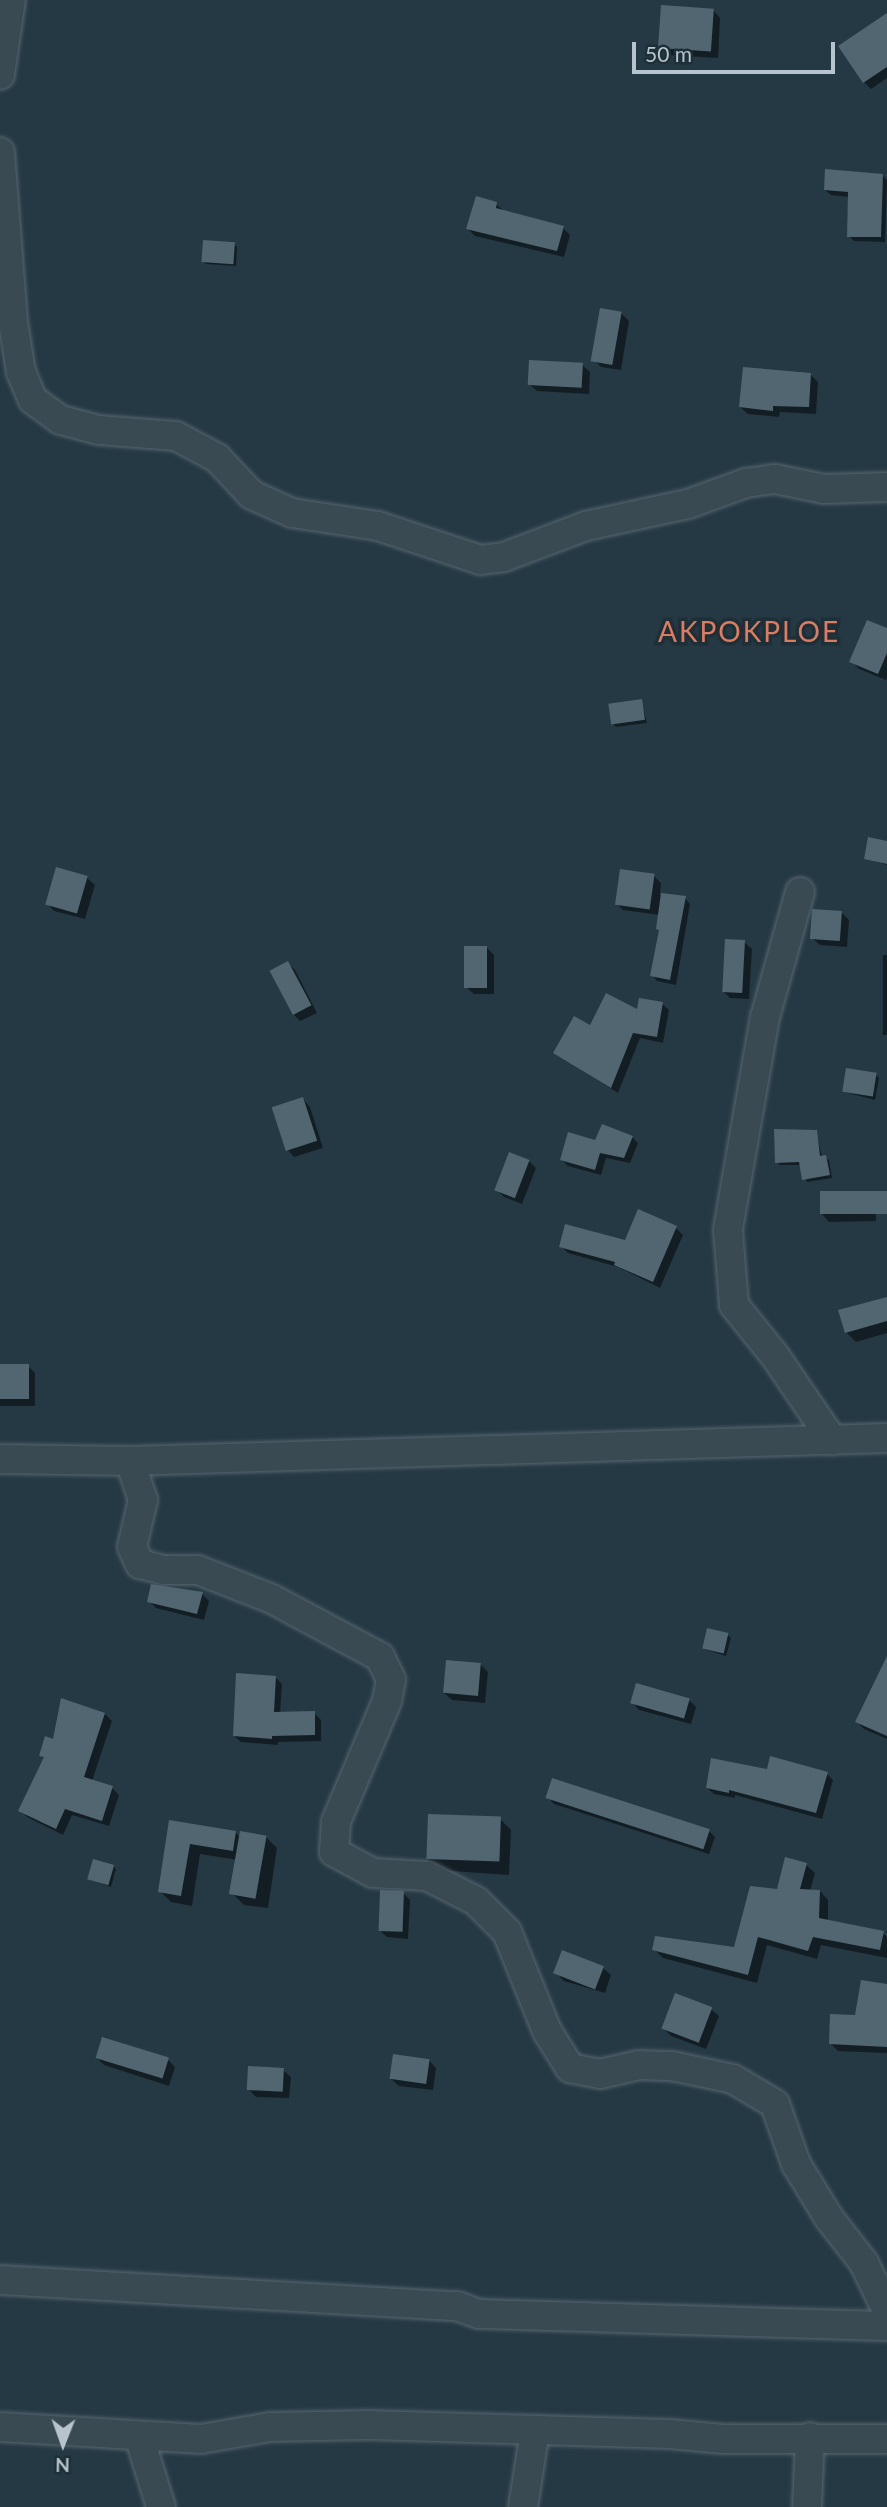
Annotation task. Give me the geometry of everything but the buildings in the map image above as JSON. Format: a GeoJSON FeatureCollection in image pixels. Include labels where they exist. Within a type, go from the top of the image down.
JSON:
{"type":"FeatureCollection","features":[{"type":"Feature","properties":{"kind":"street"},"geometry":{"type":"LineString","coordinates":[[0,75],[11,0]]}},
{"type":"Feature","properties":{"kind":"street"},"geometry":{"type":"LineString","coordinates":[[0,152],[13,322],[21,372],[33,400],[61,420],[99,430],[176,436],[217,458],[252,495],[292,513],[378,526],[480,561],[503,557],[586,526],[688,505],[746,483],[775,479],[824,489],[887,487]]}},
{"type":"Feature","properties":{"kind":"street"},"geometry":{"type":"LineString","coordinates":[[800,892],[765,1017],[728,1230],[734,1305],[775,1356],[832,1440]]}},
{"type":"Feature","properties":{"kind":"street"},"geometry":{"type":"LineString","coordinates":[[0,1459],[130,1461],[887,1438]]}},
{"type":"Feature","properties":{"kind":"street"},"geometry":{"type":"LineString","coordinates":[[130,1461],[143,1500],[132,1547],[140,1564],[164,1570],[198,1570],[272,1599],[380,1657],[391,1680],[387,1701],[337,1822],[334,1852],[373,1873],[427,1876],[477,1901],[507,1932],[547,2032],[570,2068],[600,2074],[639,2065],[672,2066],[733,2079],[775,2104],[796,2164],[829,2218],[864,2263],[887,2311]]}},
{"type":"Feature","properties":{"kind":"street"},"geometry":{"type":"LineString","coordinates":[[0,2280],[457,2306],[479,2314],[887,2326]]}},
{"type":"Feature","properties":{"kind":"street"},"geometry":{"type":"LineString","coordinates":[[0,2427],[201,2439],[270,2427],[368,2425],[670,2434],[723,2439],[887,2439]]}},
{"type":"Feature","properties":{"kind":"street"},"geometry":{"type":"LineString","coordinates":[[523,2507],[535,2430]]}},
{"type":"Feature","properties":{"kind":"street"},"geometry":{"type":"LineString","coordinates":[[139,2437],[161,2507]]}},
{"type":"Feature","properties":{"kind":"street"},"geometry":{"type":"LineString","coordinates":[[807,2507],[810,2437]]}},
{"type":"Feature","properties":{"kind":"district","name":"AKPOKPLOE"},"geometry":{"type":"Point","coordinates":[749,631]}}]}
